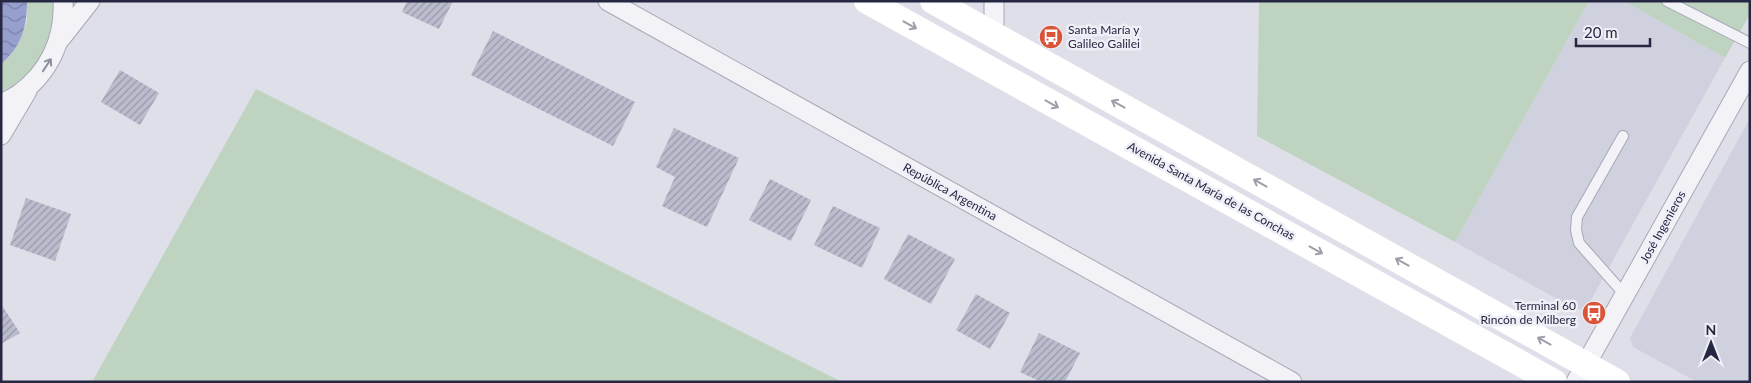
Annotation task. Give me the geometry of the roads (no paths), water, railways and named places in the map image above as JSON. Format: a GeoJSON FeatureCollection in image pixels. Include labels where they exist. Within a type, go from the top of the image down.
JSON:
{"type":"FeatureCollection","features":[{"type":"Feature","properties":{"kind":"main road","name":"Avenida Santa María de las Conchas"},"geometry":{"type":"LineString","coordinates":[[867,1],[1554,382]]}},
{"type":"Feature","properties":{"kind":"main road"},"geometry":{"type":"LineString","coordinates":[[933,1],[1581,373],[1617,382]]}},
{"type":"Feature","properties":{"kind":"main road"},"geometry":{"type":"LineString","coordinates":[[1481,341],[1494,365],[1526,382]]}},
{"type":"Feature","properties":{"kind":"street"},"geometry":{"type":"LineString","coordinates":[[59,41],[64,16],[63,1]]}},
{"type":"Feature","properties":{"kind":"street"},"geometry":{"type":"LineString","coordinates":[[1,135],[30,86],[48,65],[59,41],[90,1]]}},
{"type":"Feature","properties":{"kind":"street","name":"República Argentina"},"geometry":{"type":"LineString","coordinates":[[608,1],[1292,382]]}},
{"type":"Feature","properties":{"kind":"street"},"geometry":{"type":"LineString","coordinates":[[994,1],[994,36]]}},
{"type":"Feature","properties":{"kind":"street","name":"José Ingenieros"},"geometry":{"type":"LineString","coordinates":[[1581,373],[1750,71]]}},
{"type":"Feature","properties":{"kind":"street"},"geometry":{"type":"LineString","coordinates":[[1,104],[30,86]]}},
{"type":"Feature","properties":{"kind":"lane"},"geometry":{"type":"LineString","coordinates":[[1673,3],[1750,43]]}},
{"type":"Feature","properties":{"kind":"lane"},"geometry":{"type":"LineString","coordinates":[[1623,136],[1577,216],[1576,230],[1579,243],[1625,295]]}},
{"type":"Feature","properties":{"kind":"water"},"geometry":{"type":"Polygon","coordinates":[[[1,1],[27,1],[26,19],[22,36],[14,51],[1,64],[1,1]]]}},
{"type":"Feature","properties":{"kind":"place","name":"Santa María y Galileo Galilei"},"geometry":{"type":"Point","coordinates":[1051,37]}},
{"type":"Feature","properties":{"kind":"place","name":"Terminal 60 Rincón de Milberg"},"geometry":{"type":"Point","coordinates":[1594,313]}}]}
